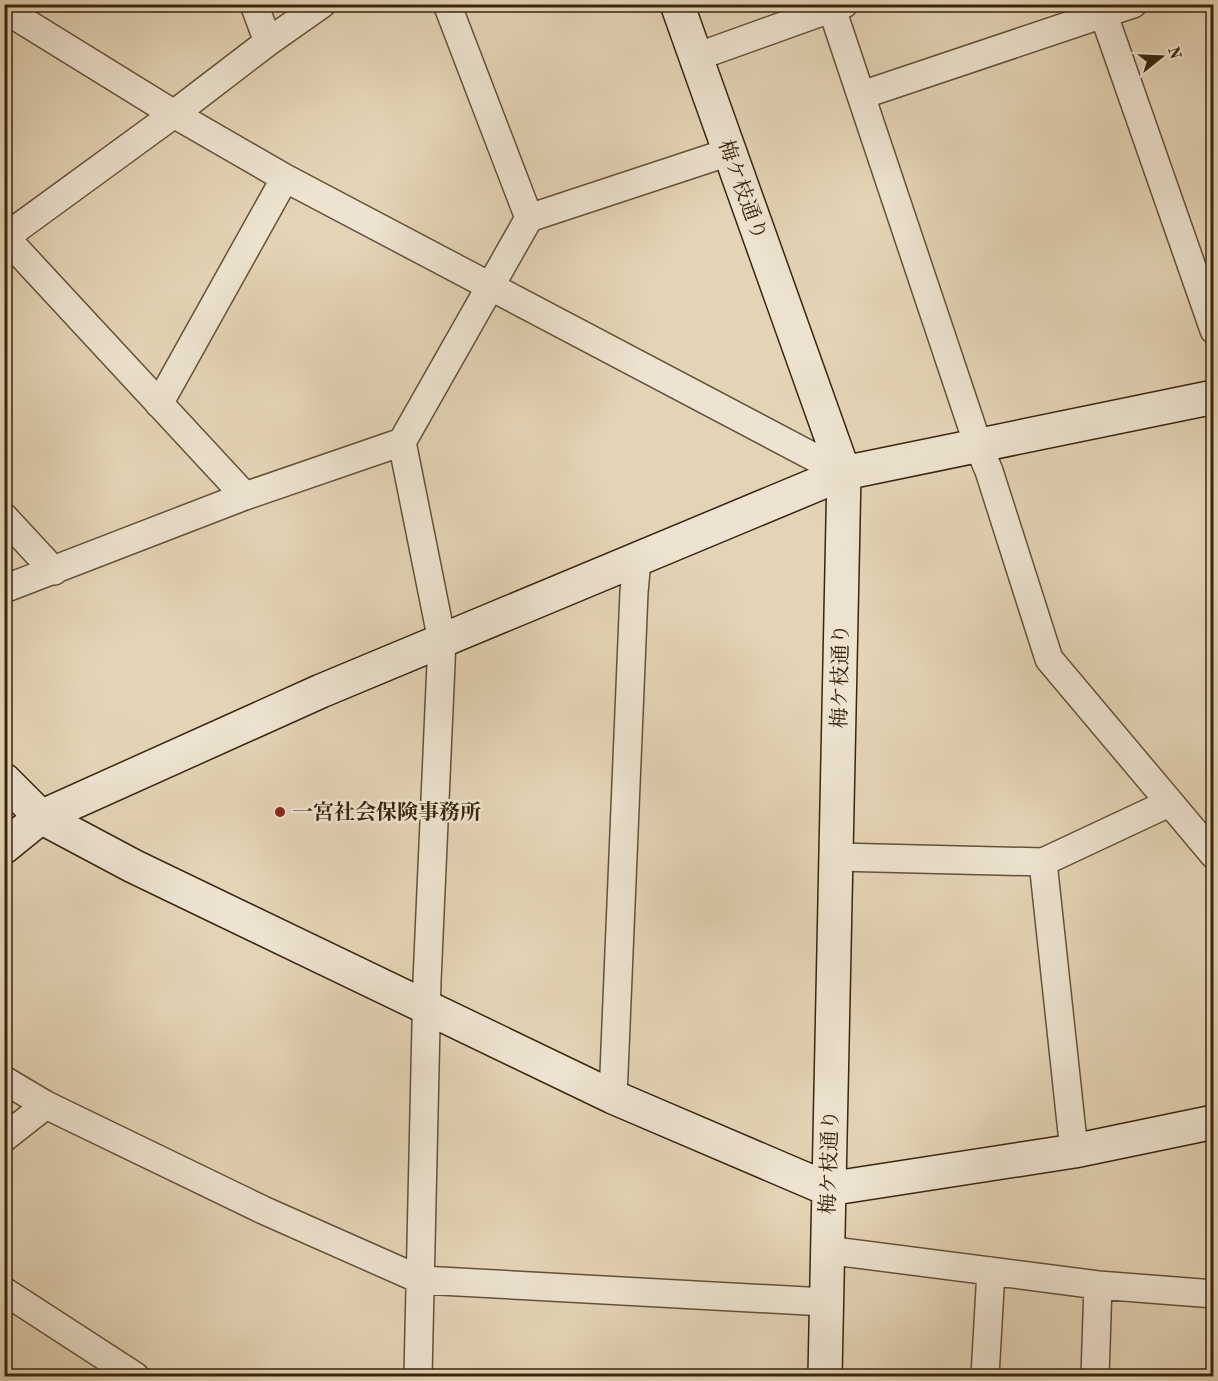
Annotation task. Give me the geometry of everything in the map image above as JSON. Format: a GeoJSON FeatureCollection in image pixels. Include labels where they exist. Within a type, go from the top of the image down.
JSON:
{"type":"FeatureCollection","features":[{"type":"Feature","properties":{"kind":"street"},"geometry":{"type":"LineString","coordinates":[[254,4],[268,42]]}},
{"type":"Feature","properties":{"kind":"street"},"geometry":{"type":"LineString","coordinates":[[246,496],[5,238],[322,4]]}},
{"type":"Feature","properties":{"kind":"street"},"geometry":{"type":"LineString","coordinates":[[447,4],[529,218]]}},
{"type":"Feature","properties":{"kind":"street","name":"梅ケ枝通り"},"geometry":{"type":"LineString","coordinates":[[677,4],[844,473],[825,1377]]}},
{"type":"Feature","properties":{"kind":"street"},"geometry":{"type":"LineString","coordinates":[[862,95],[1102,10],[1133,4]]}},
{"type":"Feature","properties":{"kind":"street"},"geometry":{"type":"LineString","coordinates":[[696,57],[838,7],[862,95],[1050,658],[1214,855]]}},
{"type":"Feature","properties":{"kind":"street"},"geometry":{"type":"LineString","coordinates":[[4,9],[174,114],[285,178],[844,473]]}},
{"type":"Feature","properties":{"kind":"street"},"geometry":{"type":"LineString","coordinates":[[1102,10],[1214,330]]}},
{"type":"Feature","properties":{"kind":"street"},"geometry":{"type":"LineString","coordinates":[[4,590],[246,496],[402,442],[529,218],[729,152]]}},
{"type":"Feature","properties":{"kind":"street"},"geometry":{"type":"LineString","coordinates":[[159,404],[285,178]]}},
{"type":"Feature","properties":{"kind":"street"},"geometry":{"type":"LineString","coordinates":[[4,847],[41,818],[321,691],[844,473],[1214,397]]}},
{"type":"Feature","properties":{"kind":"street"},"geometry":{"type":"LineString","coordinates":[[402,442],[442,640],[426,1009],[418,1377]]}},
{"type":"Feature","properties":{"kind":"street"},"geometry":{"type":"LineString","coordinates":[[4,517],[54,571]]}},
{"type":"Feature","properties":{"kind":"street"},"geometry":{"type":"LineString","coordinates":[[613,1097],[637,560]]}},
{"type":"Feature","properties":{"kind":"street"},"geometry":{"type":"LineString","coordinates":[[4,780],[41,818],[133,866],[613,1097],[828,1189],[1074,1151],[1214,1122]]}},
{"type":"Feature","properties":{"kind":"street"},"geometry":{"type":"LineString","coordinates":[[837,857],[1043,862],[1169,803]]}},
{"type":"Feature","properties":{"kind":"street"},"geometry":{"type":"LineString","coordinates":[[1043,862],[1074,1151]]}},
{"type":"Feature","properties":{"kind":"street"},"geometry":{"type":"LineString","coordinates":[[4,1080],[46,1105],[263,1210],[421,1280],[825,1302]]}},
{"type":"Feature","properties":{"kind":"street"},"geometry":{"type":"LineString","coordinates":[[4,1138],[46,1105]]}},
{"type":"Feature","properties":{"kind":"street"},"geometry":{"type":"LineString","coordinates":[[826,1250],[1098,1285],[1214,1294]]}},
{"type":"Feature","properties":{"kind":"street"},"geometry":{"type":"LineString","coordinates":[[985,1377],[991,1271]]}},
{"type":"Feature","properties":{"kind":"street"},"geometry":{"type":"LineString","coordinates":[[1095,1377],[1098,1285]]}},
{"type":"Feature","properties":{"kind":"street"},"geometry":{"type":"LineString","coordinates":[[4,1291],[135,1377]]}},
{"type":"Feature","properties":{"kind":"place","name":"一宮社会保険事務所"},"geometry":{"type":"Point","coordinates":[280,812]}}]}
